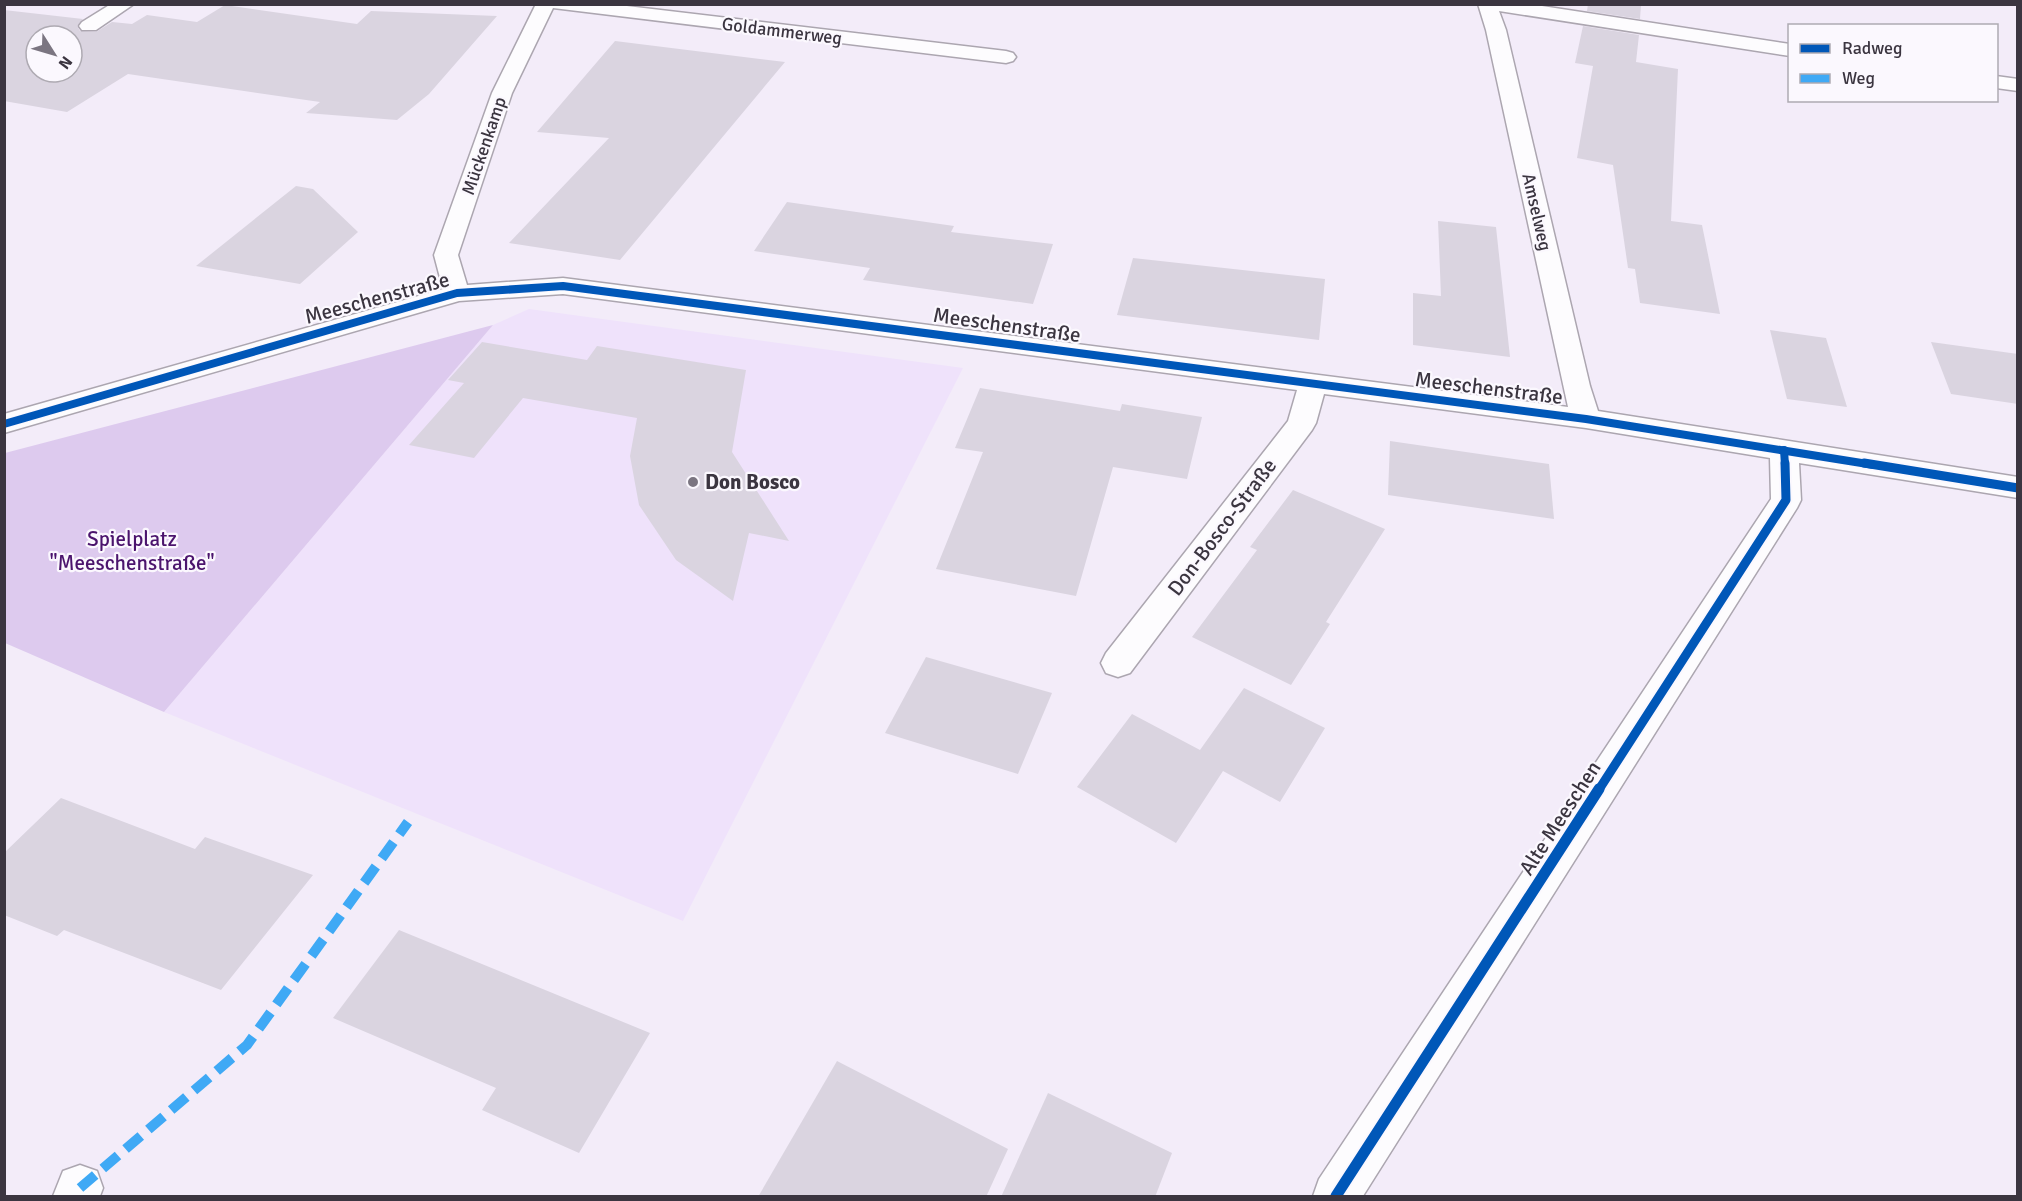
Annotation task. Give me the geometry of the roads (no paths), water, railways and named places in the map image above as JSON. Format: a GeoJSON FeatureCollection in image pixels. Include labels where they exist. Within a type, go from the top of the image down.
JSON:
{"type":"FeatureCollection","features":[{"type":"Feature","properties":{"kind":"street"},"geometry":{"type":"LineString","coordinates":[[89,26],[125,4]]}},
{"type":"Feature","properties":{"kind":"street","name":"Mückenkamp"},"geometry":{"type":"LineString","coordinates":[[457,293],[446,255],[502,93],[546,4]]}},
{"type":"Feature","properties":{"kind":"street","name":"Goldammerweg"},"geometry":{"type":"LineString","coordinates":[[558,4],[1006,57]]}},
{"type":"Feature","properties":{"kind":"street","name":"Amselweg"},"geometry":{"type":"LineString","coordinates":[[1586,419],[1496,30],[1488,4],[1788,50]]}},
{"type":"Feature","properties":{"kind":"street"},"geometry":{"type":"LineString","coordinates":[[1998,82],[2018,85]]}},
{"type":"Feature","properties":{"kind":"street","name":"Meeschenstraße"},"geometry":{"type":"LineString","coordinates":[[4,424],[457,293],[563,286],[1586,419],[2018,488]]}},
{"type":"Feature","properties":{"kind":"street","name":"Don-Bosco-Straße"},"geometry":{"type":"LineString","coordinates":[[1118,663],[1302,423],[1313,384]]}},
{"type":"Feature","properties":{"kind":"street","name":"Alte Meeschen"},"geometry":{"type":"LineString","coordinates":[[1336,1197],[1786,500],[1784,450]]}},
{"type":"Feature","properties":{"kind":"place","name":"Don Bosco"},"geometry":{"type":"Point","coordinates":[693,482]}},
{"type":"Feature","properties":{"kind":"park label","name":"Spielplatz \"Meeschenstraße\""},"geometry":{"type":"Point","coordinates":[132,551]}}]}
